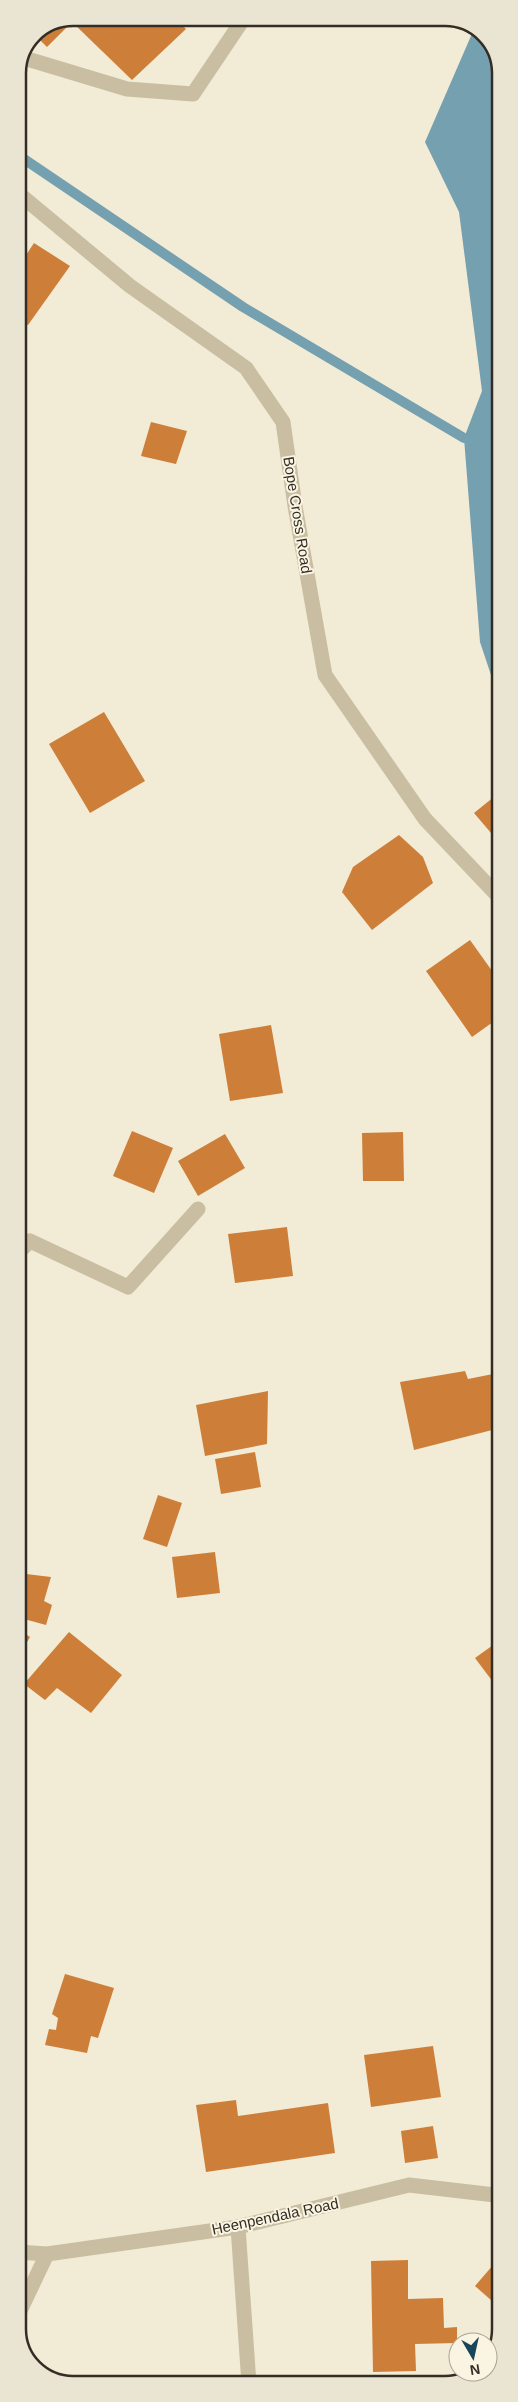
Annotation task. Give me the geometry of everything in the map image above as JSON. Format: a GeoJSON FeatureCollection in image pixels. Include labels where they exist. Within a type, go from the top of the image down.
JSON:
{"type":"FeatureCollection","features":[{"type":"Feature","properties":{"kind":"street"},"geometry":{"type":"LineString","coordinates":[[29,59],[127,88],[194,94],[239,26]]}},
{"type":"Feature","properties":{"kind":"street","name":"Bope Cross Road"},"geometry":{"type":"LineString","coordinates":[[26,200],[130,286],[246,368],[283,422],[295,506],[325,675],[425,818],[492,889]]}},
{"type":"Feature","properties":{"kind":"street"},"geometry":{"type":"LineString","coordinates":[[26,1245],[30,1241],[128,1287],[198,1209]]}},
{"type":"Feature","properties":{"kind":"street","name":"Heenpendala Road"},"geometry":{"type":"LineString","coordinates":[[26,2253],[47,2254],[238,2227],[409,2185],[492,2195]]}},
{"type":"Feature","properties":{"kind":"street"},"geometry":{"type":"LineString","coordinates":[[238,2227],[248,2376]]}},
{"type":"Feature","properties":{"kind":"street"},"geometry":{"type":"LineString","coordinates":[[26,2297],[47,2254]]}},
{"type":"Feature","properties":{"kind":"water"},"geometry":{"type":"Polygon","coordinates":[[[472,35],[482,44],[487,52],[492,73],[492,678],[480,642],[464,438],[482,391],[459,212],[425,142],[472,35]]]}},
{"type":"Feature","properties":{"kind":"building"},"geometry":{"type":"Polygon","coordinates":[[[76,26],[183,26],[186,29],[132,80],[76,26]]]}},
{"type":"Feature","properties":{"kind":"building"},"geometry":{"type":"Polygon","coordinates":[[[67,27],[47,47],[40,40],[55,30],[67,27]]]}},
{"type":"Feature","properties":{"kind":"building"},"geometry":{"type":"Polygon","coordinates":[[[34,243],[70,266],[28,325],[26,324],[26,255],[34,243]]]}},
{"type":"Feature","properties":{"kind":"building"},"geometry":{"type":"Polygon","coordinates":[[[151,422],[187,431],[176,464],[141,456],[151,422]]]}},
{"type":"Feature","properties":{"kind":"building"},"geometry":{"type":"Polygon","coordinates":[[[104,712],[145,781],[90,813],[49,744],[104,712]]]}},
{"type":"Feature","properties":{"kind":"building"},"geometry":{"type":"Polygon","coordinates":[[[492,798],[492,834],[474,813],[492,798]]]}},
{"type":"Feature","properties":{"kind":"building"},"geometry":{"type":"Polygon","coordinates":[[[399,835],[423,857],[433,883],[372,930],[342,892],[353,867],[399,835]]]}},
{"type":"Feature","properties":{"kind":"building"},"geometry":{"type":"Polygon","coordinates":[[[470,940],[492,971],[492,1023],[472,1037],[426,971],[470,940]]]}},
{"type":"Feature","properties":{"kind":"building"},"geometry":{"type":"Polygon","coordinates":[[[271,1025],[283,1093],[230,1101],[219,1034],[271,1025]]]}},
{"type":"Feature","properties":{"kind":"building"},"geometry":{"type":"Polygon","coordinates":[[[132,1131],[173,1148],[154,1193],[113,1176],[132,1131]]]}},
{"type":"Feature","properties":{"kind":"building"},"geometry":{"type":"Polygon","coordinates":[[[403,1132],[404,1181],[363,1181],[362,1133],[403,1132]]]}},
{"type":"Feature","properties":{"kind":"building"},"geometry":{"type":"Polygon","coordinates":[[[225,1134],[245,1168],[198,1196],[178,1161],[225,1134]]]}},
{"type":"Feature","properties":{"kind":"building"},"geometry":{"type":"Polygon","coordinates":[[[287,1227],[293,1276],[235,1283],[228,1234],[287,1227]]]}},
{"type":"Feature","properties":{"kind":"building"},"geometry":{"type":"Polygon","coordinates":[[[465,1371],[468,1379],[492,1374],[492,1430],[414,1450],[400,1382],[465,1371]]]}},
{"type":"Feature","properties":{"kind":"building"},"geometry":{"type":"Polygon","coordinates":[[[268,1391],[267,1444],[205,1456],[196,1405],[268,1391]]]}},
{"type":"Feature","properties":{"kind":"building"},"geometry":{"type":"Polygon","coordinates":[[[255,1452],[261,1487],[221,1494],[215,1459],[255,1452]]]}},
{"type":"Feature","properties":{"kind":"building"},"geometry":{"type":"Polygon","coordinates":[[[158,1495],[182,1503],[167,1547],[143,1539],[158,1495]]]}},
{"type":"Feature","properties":{"kind":"building"},"geometry":{"type":"Polygon","coordinates":[[[215,1552],[220,1593],[177,1598],[172,1557],[215,1552]]]}},
{"type":"Feature","properties":{"kind":"building"},"geometry":{"type":"Polygon","coordinates":[[[26,1574],[51,1577],[44,1601],[52,1605],[46,1625],[26,1620],[26,1574]]]}},
{"type":"Feature","properties":{"kind":"building"},"geometry":{"type":"Polygon","coordinates":[[[69,1632],[122,1675],[91,1713],[57,1688],[45,1700],[26,1686],[26,1682],[69,1632]]]}},
{"type":"Feature","properties":{"kind":"building"},"geometry":{"type":"Polygon","coordinates":[[[26,1634],[30,1637],[26,1644],[26,1634]]]}},
{"type":"Feature","properties":{"kind":"building"},"geometry":{"type":"Polygon","coordinates":[[[492,1646],[492,1681],[475,1658],[492,1646]]]}},
{"type":"Feature","properties":{"kind":"building"},"geometry":{"type":"Polygon","coordinates":[[[65,1974],[114,1988],[98,2038],[91,2036],[87,2053],[45,2045],[49,2029],[56,2030],[58,2018],[52,2014],[65,1974]]]}},
{"type":"Feature","properties":{"kind":"building"},"geometry":{"type":"Polygon","coordinates":[[[433,2046],[441,2097],[371,2107],[364,2055],[433,2046]]]}},
{"type":"Feature","properties":{"kind":"building"},"geometry":{"type":"Polygon","coordinates":[[[236,2100],[238,2116],[328,2103],[335,2153],[206,2172],[196,2105],[236,2100]]]}},
{"type":"Feature","properties":{"kind":"building"},"geometry":{"type":"Polygon","coordinates":[[[433,2126],[438,2158],[405,2163],[401,2131],[433,2126]]]}},
{"type":"Feature","properties":{"kind":"building"},"geometry":{"type":"Polygon","coordinates":[[[408,2260],[408,2299],[443,2298],[444,2328],[457,2327],[457,2332],[448,2332],[448,2343],[415,2344],[416,2371],[373,2372],[371,2261],[408,2260]]]}},
{"type":"Feature","properties":{"kind":"building"},"geometry":{"type":"Polygon","coordinates":[[[492,2266],[492,2301],[475,2286],[492,2266]]]}},
{"type":"Feature","properties":{"kind":"waterway"},"geometry":{"type":"LineString","coordinates":[[26,160],[243,307],[464,438]]}}]}
